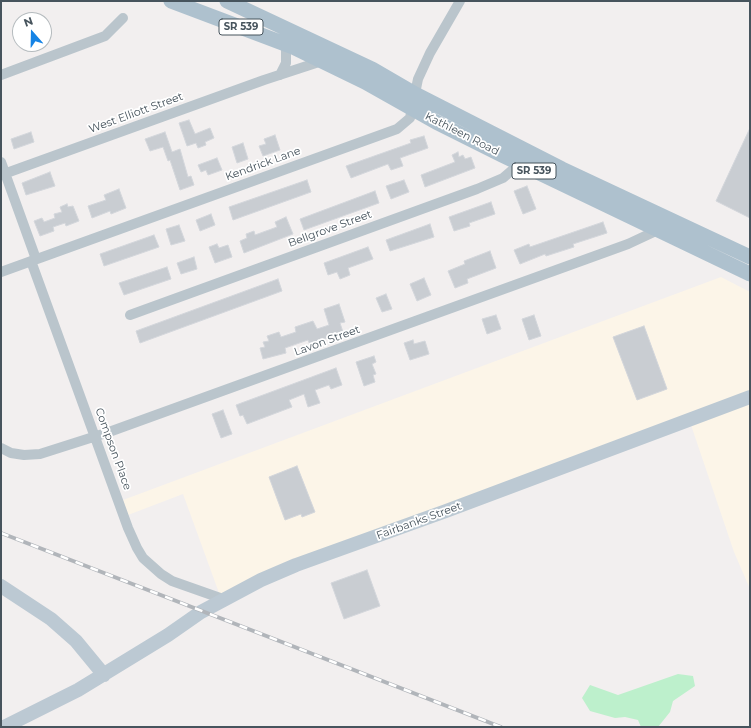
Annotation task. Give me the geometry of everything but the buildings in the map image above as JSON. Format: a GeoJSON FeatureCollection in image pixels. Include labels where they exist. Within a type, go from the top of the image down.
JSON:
{"type":"FeatureCollection","features":[{"type":"Feature","properties":{"kind":"main road","name":"Kathleen Road"},"geometry":{"type":"LineString","coordinates":[[171,1],[286,44],[530,152],[750,257]]}},
{"type":"Feature","properties":{"kind":"main road","name":"Kathleen Road"},"geometry":{"type":"LineString","coordinates":[[227,1],[345,56],[414,101],[520,164],[750,274]]}},
{"type":"Feature","properties":{"kind":"street","name":"Kendrick Lane"},"geometry":{"type":"LineString","coordinates":[[1,272],[397,129],[410,118],[418,79],[430,53],[460,1]]}},
{"type":"Feature","properties":{"kind":"street"},"geometry":{"type":"LineString","coordinates":[[1,75],[105,36],[123,18]]}},
{"type":"Feature","properties":{"kind":"street"},"geometry":{"type":"LineString","coordinates":[[280,75],[286,63],[286,44]]}},
{"type":"Feature","properties":{"kind":"street","name":"West Elliott Street"},"geometry":{"type":"LineString","coordinates":[[3,174],[322,61]]}},
{"type":"Feature","properties":{"kind":"street","name":"Bellgrove Street"},"geometry":{"type":"LineString","coordinates":[[130,314],[477,189],[503,178],[520,164],[530,152]]}},
{"type":"Feature","properties":{"kind":"street","name":"Compson Place"},"geometry":{"type":"LineString","coordinates":[[1,162],[3,174],[128,528],[143,558],[151,566],[172,580],[223,599]]}},
{"type":"Feature","properties":{"kind":"street","name":"Lavon Street"},"geometry":{"type":"LineString","coordinates":[[1,448],[24,455],[40,454],[272,374],[628,244],[658,230]]}},
{"type":"Feature","properties":{"kind":"street","name":"Fairbanks Street"},"geometry":{"type":"LineString","coordinates":[[4,727],[78,690],[223,599],[261,580],[296,565],[454,509],[750,397]]}},
{"type":"Feature","properties":{"kind":"street"},"geometry":{"type":"LineString","coordinates":[[1,586],[51,619],[76,641],[104,675]]}},
{"type":"Feature","properties":{"kind":"shaded area"},"geometry":{"type":"Polygon","coordinates":[[[721,277],[750,292],[750,392],[223,594],[219,593],[183,494],[128,515],[123,500],[721,277]]]}},
{"type":"Feature","properties":{"kind":"shaded area"},"geometry":{"type":"Polygon","coordinates":[[[750,402],[750,589],[734,552],[691,425],[750,402]]]}},
{"type":"Feature","properties":{"kind":"green space"},"geometry":{"type":"Polygon","coordinates":[[[678,674],[693,676],[695,686],[673,701],[670,712],[658,727],[641,727],[638,720],[625,717],[615,718],[590,711],[582,698],[590,685],[618,695],[678,674]]]}},
{"type":"Feature","properties":{"kind":"railway"},"geometry":{"type":"LineString","coordinates":[[1,533],[501,727]]}}]}
